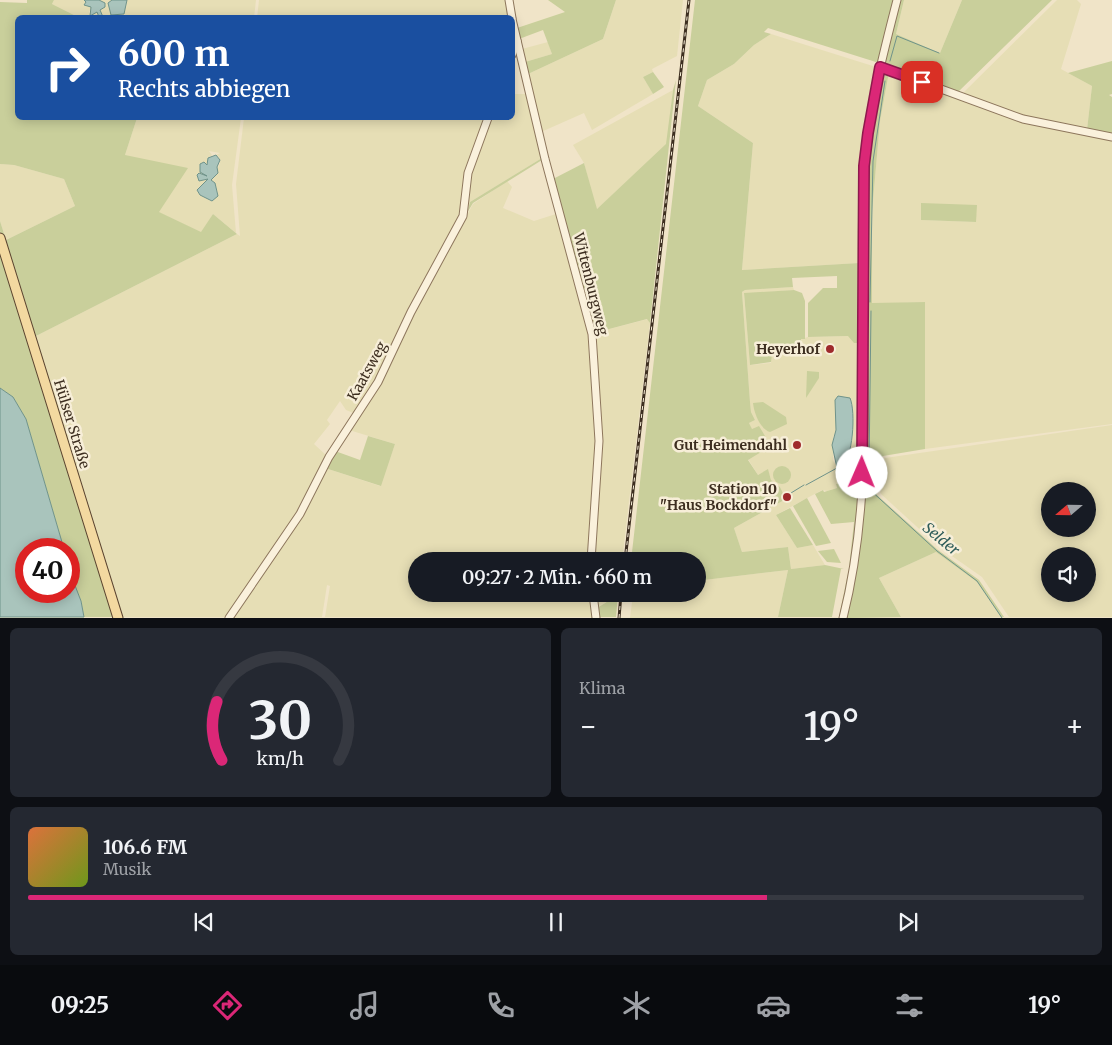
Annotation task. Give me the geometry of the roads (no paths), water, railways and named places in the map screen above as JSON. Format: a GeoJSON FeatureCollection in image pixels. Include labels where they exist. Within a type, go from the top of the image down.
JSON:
{"type":"FeatureCollection","features":[{"type":"Feature","properties":{"kind":"main road","name":"Hülser Straße"},"geometry":{"type":"LineString","coordinates":[[0,238],[118,618]]}},
{"type":"Feature","properties":{"kind":"street","name":"Wittenburgweg"},"geometry":{"type":"LineString","coordinates":[[509,0],[512,15]]}},
{"type":"Feature","properties":{"kind":"street"},"geometry":{"type":"LineString","coordinates":[[843,618],[855,557],[860,510],[864,166],[880,67],[897,0]]}},
{"type":"Feature","properties":{"kind":"street","name":"Wittenburgweg"},"geometry":{"type":"LineString","coordinates":[[515,32],[544,159],[592,334],[599,441],[592,552]]}},
{"type":"Feature","properties":{"kind":"street"},"geometry":{"type":"LineString","coordinates":[[515,46],[517,41]]}},
{"type":"Feature","properties":{"kind":"street"},"geometry":{"type":"LineString","coordinates":[[880,67],[1023,119],[1112,137]]}},
{"type":"Feature","properties":{"kind":"street","name":"Kaatsweg"},"geometry":{"type":"LineString","coordinates":[[230,618],[300,514],[329,457],[378,382],[411,312],[463,216],[468,174],[487,120]]}},
{"type":"Feature","properties":{"kind":"street"},"geometry":{"type":"LineString","coordinates":[[594,602],[596,618]]}},
{"type":"Feature","properties":{"kind":"water"},"geometry":{"type":"Polygon","coordinates":[[[84,0],[99,0],[105,3],[105,7],[100,10],[102,15],[98,15],[97,12],[90,15],[91,7],[84,5],[86,2],[84,0]]]}},
{"type":"Feature","properties":{"kind":"water"},"geometry":{"type":"Polygon","coordinates":[[[112,0],[127,0],[124,14],[111,15],[108,3],[112,0]]]}},
{"type":"Feature","properties":{"kind":"water"},"geometry":{"type":"Polygon","coordinates":[[[216,155],[220,160],[217,167],[218,173],[211,180],[215,183],[218,196],[212,201],[200,195],[197,190],[208,179],[199,181],[197,175],[199,173],[207,176],[200,172],[200,164],[204,162],[207,165],[208,158],[216,155]]]}},
{"type":"Feature","properties":{"kind":"water"},"geometry":{"type":"Polygon","coordinates":[[[0,388],[13,397],[26,419],[61,538],[15,538],[15,603],[80,603],[80,598],[84,617],[0,617],[0,388]]]}},
{"type":"Feature","properties":{"kind":"water"},"geometry":{"type":"Polygon","coordinates":[[[838,396],[850,398],[853,414],[851,446],[845,464],[841,469],[837,468],[832,445],[836,430],[835,400],[838,396]]]}},
{"type":"Feature","properties":{"kind":"waterway","name":"Selder"},"geometry":{"type":"LineString","coordinates":[[890,61],[897,36],[939,53]]}},
{"type":"Feature","properties":{"kind":"waterway","name":"Selder"},"geometry":{"type":"LineString","coordinates":[[870,302],[873,161],[885,81]]}},
{"type":"Feature","properties":{"kind":"waterway","name":"Selder"},"geometry":{"type":"LineString","coordinates":[[869,469],[871,311]]}},
{"type":"Feature","properties":{"kind":"waterway"},"geometry":{"type":"LineString","coordinates":[[806,485],[837,468]]}},
{"type":"Feature","properties":{"kind":"waterway","name":"Selder"},"geometry":{"type":"LineString","coordinates":[[869,476],[869,489],[937,551],[977,581],[1002,618]]}},
{"type":"Feature","properties":{"kind":"waterway"},"geometry":{"type":"LineString","coordinates":[[791,493],[804,485]]}},
{"type":"Feature","properties":{"kind":"railway"},"geometry":{"type":"LineString","coordinates":[[626,552],[689,0]]}},
{"type":"Feature","properties":{"kind":"railway"},"geometry":{"type":"LineString","coordinates":[[619,618],[620,602]]}},
{"type":"Feature","properties":{"kind":"place","name":"Heyerhof"},"geometry":{"type":"Point","coordinates":[830,349]}},
{"type":"Feature","properties":{"kind":"place","name":"Gut Heimendahl"},"geometry":{"type":"Point","coordinates":[797,445]}},
{"type":"Feature","properties":{"kind":"place","name":"Station 10 \"Haus Bockdorf\""},"geometry":{"type":"Point","coordinates":[787,497]}}]}
